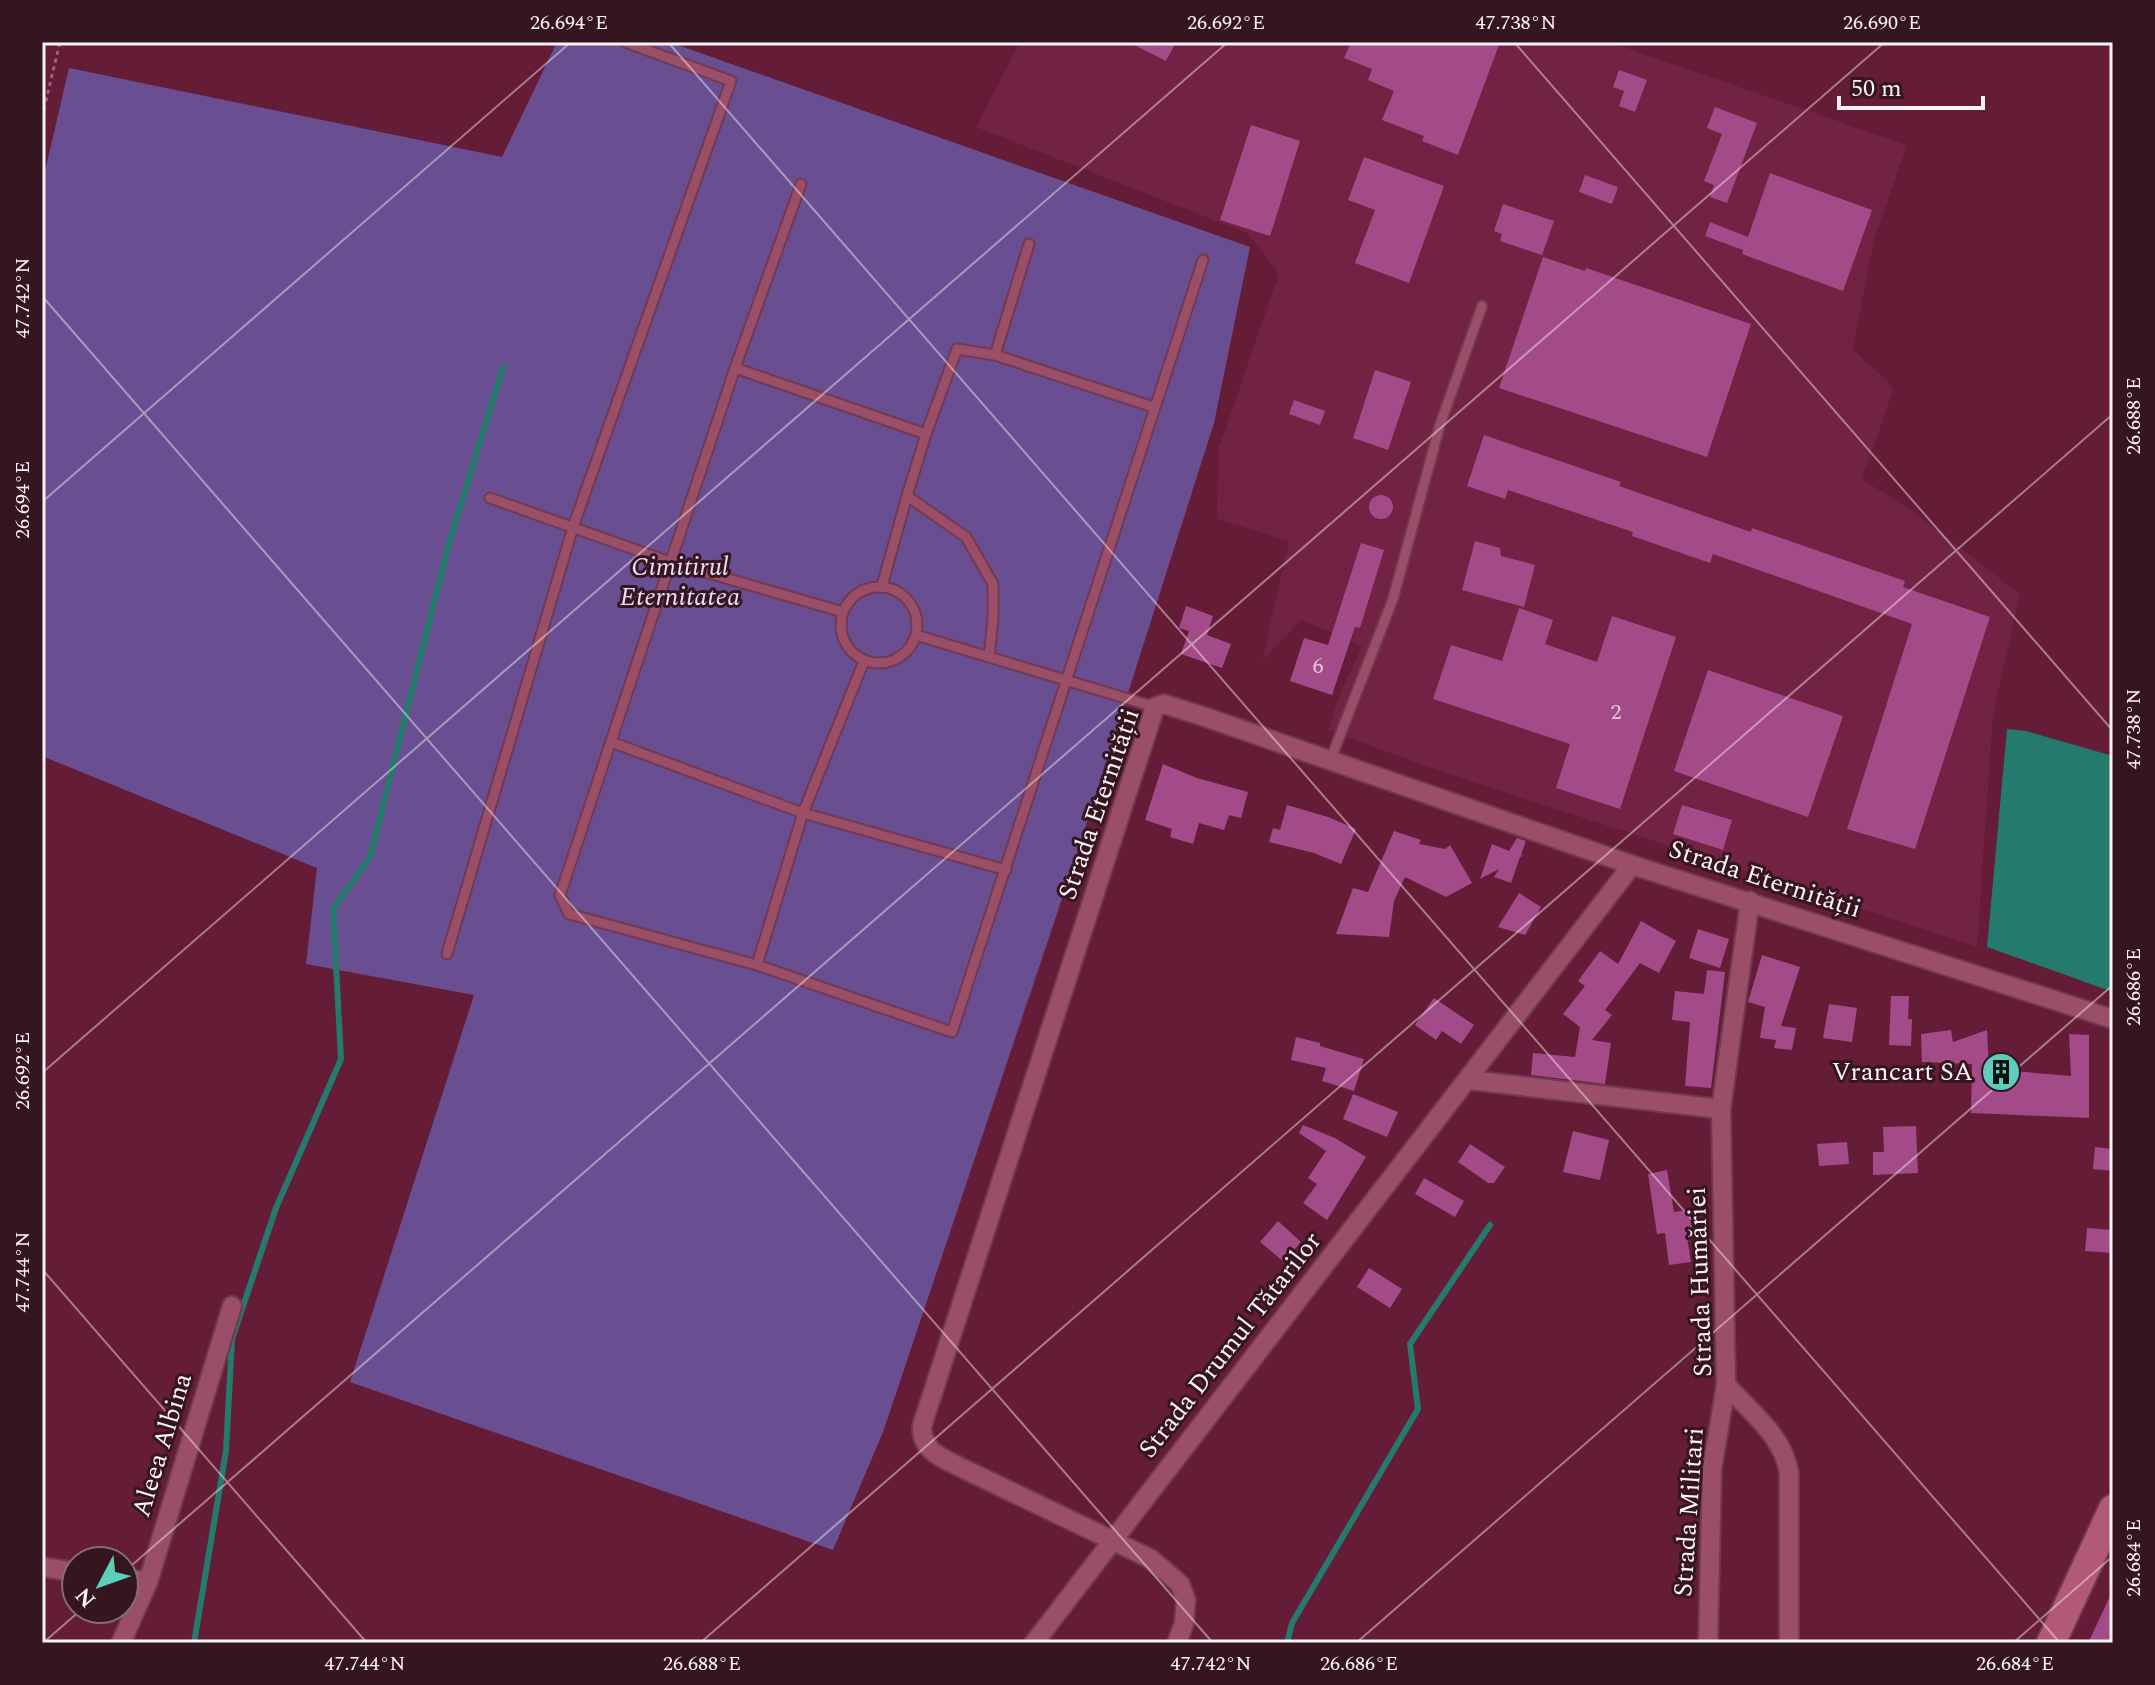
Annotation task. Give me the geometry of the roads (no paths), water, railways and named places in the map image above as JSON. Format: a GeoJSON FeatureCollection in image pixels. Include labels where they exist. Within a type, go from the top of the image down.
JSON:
{"type":"FeatureCollection","features":[{"type":"Feature","properties":{"kind":"main road"},"geometry":{"type":"LineString","coordinates":[[2051,1643],[2113,1509]]}},
{"type":"Feature","properties":{"kind":"street","name":"Strada Eternității"},"geometry":{"type":"LineString","coordinates":[[1177,1643],[1184,1623],[1186,1600],[1180,1584],[1151,1559],[931,1452],[922,1438],[922,1426],[1155,707],[1164,704],[1632,865],[2113,1019]]}},
{"type":"Feature","properties":{"kind":"street","name":"Strada Drumul Tătarilor"},"geometry":{"type":"LineString","coordinates":[[1034,1643],[1632,865]]}},
{"type":"Feature","properties":{"kind":"street","name":"Strada Humăriei"},"geometry":{"type":"LineString","coordinates":[[1750,901],[1721,1109],[1726,1385],[1777,1440],[1787,1457],[1789,1643]]}},
{"type":"Feature","properties":{"kind":"street"},"geometry":{"type":"LineString","coordinates":[[1469,1080],[1721,1109]]}},
{"type":"Feature","properties":{"kind":"street","name":"Aleea Albina"},"geometry":{"type":"LineString","coordinates":[[121,1643],[148,1582],[232,1306]]}},
{"type":"Feature","properties":{"kind":"street","name":"Strada Militari"},"geometry":{"type":"LineString","coordinates":[[1708,1643],[1712,1469],[1726,1385]]}},
{"type":"Feature","properties":{"kind":"street"},"geometry":{"type":"LineString","coordinates":[[140,1581],[148,1582]]}},
{"type":"Feature","properties":{"kind":"lane"},"geometry":{"type":"LineString","coordinates":[[447,954],[573,527],[731,81],[625,42]]}},
{"type":"Feature","properties":{"kind":"lane"},"geometry":{"type":"LineString","coordinates":[[801,184],[735,368],[560,895],[569,914],[757,965],[952,1032],[1203,260]]}},
{"type":"Feature","properties":{"kind":"lane"},"geometry":{"type":"LineString","coordinates":[[995,355],[1029,244]]}},
{"type":"Feature","properties":{"kind":"lane"},"geometry":{"type":"LineString","coordinates":[[1330,761],[1393,599],[1440,425],[1482,306]]}},
{"type":"Feature","properties":{"kind":"lane"},"geometry":{"type":"LineString","coordinates":[[882,586],[926,434],[957,349],[995,355],[1153,407]]}},
{"type":"Feature","properties":{"kind":"lane"},"geometry":{"type":"LineString","coordinates":[[735,368],[926,434]]}},
{"type":"Feature","properties":{"kind":"lane"},"geometry":{"type":"LineString","coordinates":[[907,496],[966,537],[993,584],[989,657]]}},
{"type":"Feature","properties":{"kind":"lane"},"geometry":{"type":"LineString","coordinates":[[490,498],[670,562],[843,612]]}},
{"type":"Feature","properties":{"kind":"lane"},"geometry":{"type":"LineString","coordinates":[[882,586],[905,596],[913,605],[917,617],[916,635],[907,652],[897,660],[884,664],[864,661],[849,649],[841,624],[849,601],[858,593],[882,586]]}},
{"type":"Feature","properties":{"kind":"lane"},"geometry":{"type":"LineString","coordinates":[[916,635],[1155,707]]}},
{"type":"Feature","properties":{"kind":"lane"},"geometry":{"type":"LineString","coordinates":[[757,965],[803,813],[864,661]]}},
{"type":"Feature","properties":{"kind":"lane"},"geometry":{"type":"LineString","coordinates":[[611,742],[803,813],[1006,870]]}},
{"type":"Feature","properties":{"kind":"waterway"},"geometry":{"type":"LineString","coordinates":[[194,1643],[226,1451],[232,1339],[276,1208],[341,1059],[333,909],[370,857],[448,547],[503,367]]}},
{"type":"Feature","properties":{"kind":"waterway"},"geometry":{"type":"LineString","coordinates":[[1287,1643],[1292,1623],[1418,1409],[1410,1344],[1490,1225]]}},
{"type":"Feature","properties":{"kind":"place","name":"Vrancart SA"},"geometry":{"type":"Point","coordinates":[2001,1072]}},
{"type":"Feature","properties":{"kind":"park label","name":"Cimitirul Eternitatea"},"geometry":{"type":"Point","coordinates":[680,582]}}]}
